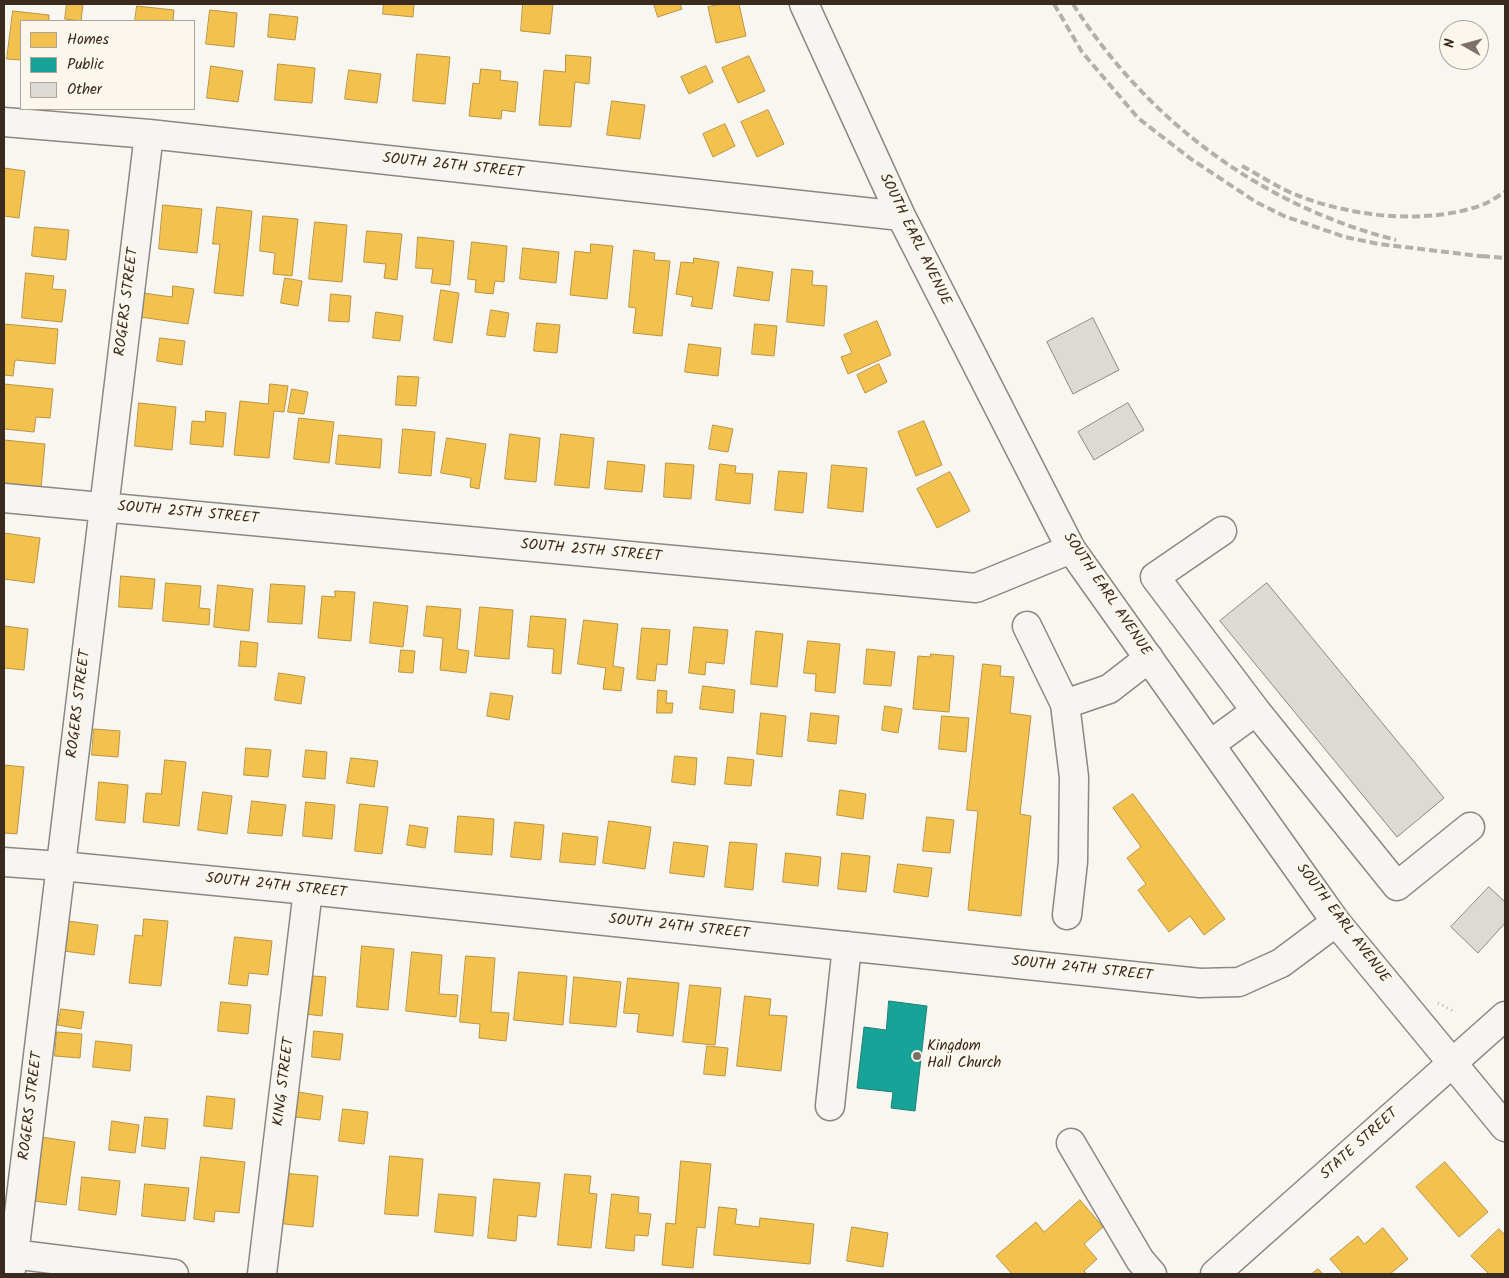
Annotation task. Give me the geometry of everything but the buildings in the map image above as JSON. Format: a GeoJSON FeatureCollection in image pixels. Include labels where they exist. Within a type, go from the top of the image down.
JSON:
{"type":"FeatureCollection","features":[{"type":"Feature","properties":{"kind":"street","name":"SOUTH EARL AVENUE"},"geometry":{"type":"LineString","coordinates":[[804,4],[901,216],[1071,549],[1336,922],[1505,1127]]}},
{"type":"Feature","properties":{"kind":"street","name":"SOUTH 26TH STREET"},"geometry":{"type":"LineString","coordinates":[[4,122],[148,134],[901,216]]}},
{"type":"Feature","properties":{"kind":"street","name":"ROGERS STREET"},"geometry":{"type":"LineString","coordinates":[[9,1261],[61,866],[148,134]]}},
{"type":"Feature","properties":{"kind":"street","name":"SOUTH 25TH STREET"},"geometry":{"type":"LineString","coordinates":[[4,498],[976,588],[1071,549]]}},
{"type":"Feature","properties":{"kind":"street"},"geometry":{"type":"LineString","coordinates":[[1222,531],[1155,577],[1256,711],[1397,886],[1470,827]]}},
{"type":"Feature","properties":{"kind":"street"},"geometry":{"type":"LineString","coordinates":[[1027,626],[1066,704],[1074,777],[1073,862],[1067,915]]}},
{"type":"Feature","properties":{"kind":"street"},"geometry":{"type":"LineString","coordinates":[[1066,704],[1109,689],[1149,658]]}},
{"type":"Feature","properties":{"kind":"street"},"geometry":{"type":"LineString","coordinates":[[1211,744],[1256,711]]}},
{"type":"Feature","properties":{"kind":"street","name":"SOUTH 24TH STREET"},"geometry":{"type":"LineString","coordinates":[[4,862],[308,890],[1200,983],[1239,982],[1281,964],[1336,922]]}},
{"type":"Feature","properties":{"kind":"street","name":"KING STREET"},"geometry":{"type":"LineString","coordinates":[[262,1274],[308,890]]}},
{"type":"Feature","properties":{"kind":"street"},"geometry":{"type":"LineString","coordinates":[[830,1106],[847,946]]}},
{"type":"Feature","properties":{"kind":"street","name":"STATE STREET"},"geometry":{"type":"LineString","coordinates":[[1215,1274],[1505,1016]]}},
{"type":"Feature","properties":{"kind":"street"},"geometry":{"type":"LineString","coordinates":[[1072,1143],[1140,1260],[1152,1274]]}},
{"type":"Feature","properties":{"kind":"street"},"geometry":{"type":"LineString","coordinates":[[9,1261],[174,1274]]}},
{"type":"Feature","properties":{"kind":"path"},"geometry":{"type":"LineString","coordinates":[[1432,997],[1438,1003],[1453,1011]]}},
{"type":"Feature","properties":{"kind":"railway"},"geometry":{"type":"LineString","coordinates":[[1054,4],[1082,52],[1138,118],[1191,159],[1256,202],[1284,216],[1345,237],[1379,244],[1488,257]]}},
{"type":"Feature","properties":{"kind":"railway"},"geometry":{"type":"LineString","coordinates":[[1073,4],[1103,46],[1136,85],[1172,121],[1212,153],[1254,181],[1299,205],[1347,225],[1396,240]]}},
{"type":"Feature","properties":{"kind":"railway"},"geometry":{"type":"LineString","coordinates":[[1242,166],[1299,196],[1343,209],[1390,216],[1438,215],[1460,211],[1485,204],[1505,192]]}},
{"type":"Feature","properties":{"kind":"railway"},"geometry":{"type":"LineString","coordinates":[[1482,256],[1505,258]]}},
{"type":"Feature","properties":{"kind":"place","name":"Kingdom Hall Church"},"geometry":{"type":"Point","coordinates":[917,1056]}}]}
